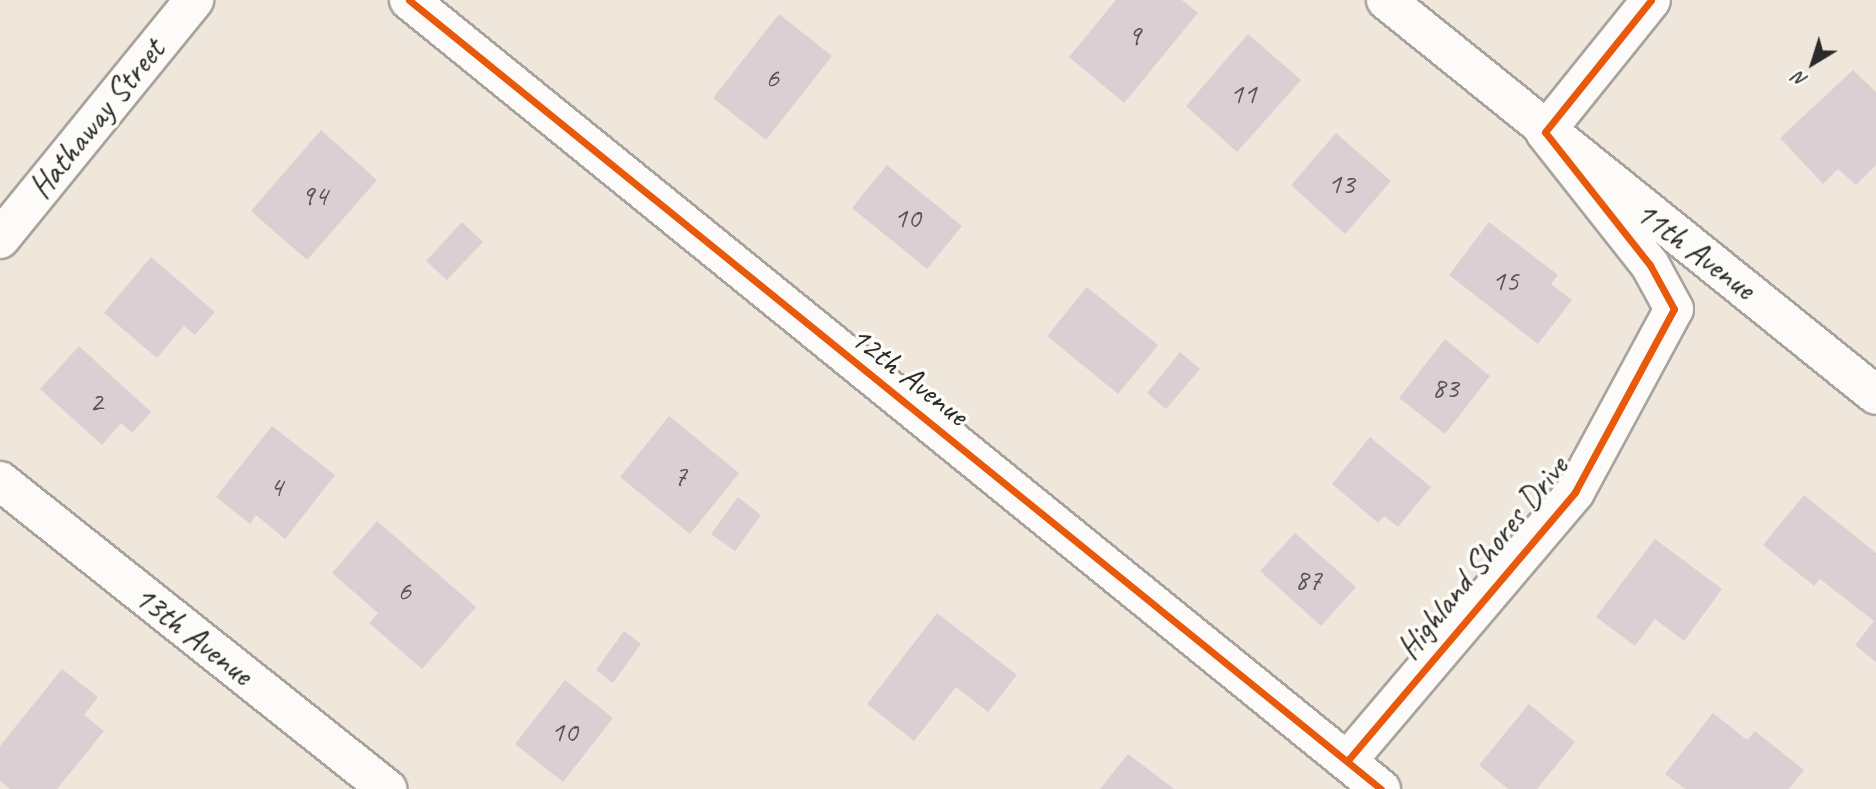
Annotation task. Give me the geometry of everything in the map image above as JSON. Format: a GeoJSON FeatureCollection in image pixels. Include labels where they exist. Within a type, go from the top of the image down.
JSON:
{"type":"FeatureCollection","features":[{"type":"Feature","properties":{"kind":"street","name":"Hathaway Street"},"geometry":{"type":"LineString","coordinates":[[0,239],[194,0]]}},
{"type":"Feature","properties":{"kind":"street","name":"12th Avenue"},"geometry":{"type":"LineString","coordinates":[[409,0],[1381,789]]}},
{"type":"Feature","properties":{"kind":"street","name":"11th Avenue"},"geometry":{"type":"LineString","coordinates":[[1385,0],[1545,132],[1876,395]]}},
{"type":"Feature","properties":{"kind":"street"},"geometry":{"type":"LineString","coordinates":[[1545,132],[1651,0]]}},
{"type":"Feature","properties":{"kind":"street","name":"Highland Shores Drive"},"geometry":{"type":"LineString","coordinates":[[1348,760],[1575,492],[1674,309],[1650,265],[1545,132]]}},
{"type":"Feature","properties":{"kind":"street","name":"13th Avenue"},"geometry":{"type":"LineString","coordinates":[[0,481],[387,789]]}},
{"type":"Feature","properties":{"kind":"building"},"geometry":{"type":"Polygon","coordinates":[[[1116,0],[1182,0],[1198,13],[1124,103],[1069,57],[1116,0]]]}},
{"type":"Feature","properties":{"kind":"building"},"geometry":{"type":"Polygon","coordinates":[[[779,14],[832,56],[766,140],[713,98],[779,14]]]}},
{"type":"Feature","properties":{"kind":"building"},"geometry":{"type":"Polygon","coordinates":[[[1248,34],[1301,80],[1237,152],[1186,106],[1248,34]]]}},
{"type":"Feature","properties":{"kind":"building"},"geometry":{"type":"Polygon","coordinates":[[[1853,70],[1876,92],[1876,165],[1856,185],[1838,169],[1823,184],[1780,138],[1853,70]]]}},
{"type":"Feature","properties":{"kind":"building"},"geometry":{"type":"Polygon","coordinates":[[[321,130],[377,180],[307,260],[251,211],[321,130]]]}},
{"type":"Feature","properties":{"kind":"building"},"geometry":{"type":"Polygon","coordinates":[[[1336,133],[1391,181],[1345,234],[1291,185],[1336,133]]]}},
{"type":"Feature","properties":{"kind":"building"},"geometry":{"type":"Polygon","coordinates":[[[887,165],[962,226],[927,269],[852,208],[887,165]]]}},
{"type":"Feature","properties":{"kind":"building"},"geometry":{"type":"Polygon","coordinates":[[[462,222],[483,242],[447,280],[426,261],[462,222]]]}},
{"type":"Feature","properties":{"kind":"building"},"geometry":{"type":"Polygon","coordinates":[[[1489,222],[1558,275],[1551,284],[1572,300],[1538,344],[1449,275],[1489,222]]]}},
{"type":"Feature","properties":{"kind":"building"},"geometry":{"type":"Polygon","coordinates":[[[151,257],[215,312],[195,335],[184,326],[157,358],[104,313],[151,257]]]}},
{"type":"Feature","properties":{"kind":"building"},"geometry":{"type":"Polygon","coordinates":[[[1087,287],[1158,345],[1118,394],[1047,336],[1087,287]]]}},
{"type":"Feature","properties":{"kind":"building"},"geometry":{"type":"Polygon","coordinates":[[[1445,339],[1490,376],[1445,434],[1399,398],[1445,339]]]}},
{"type":"Feature","properties":{"kind":"building"},"geometry":{"type":"Polygon","coordinates":[[[79,346],[151,412],[132,433],[121,423],[102,445],[40,389],[79,346]]]}},
{"type":"Feature","properties":{"kind":"building"},"geometry":{"type":"Polygon","coordinates":[[[1180,352],[1200,369],[1166,409],[1147,393],[1180,352]]]}},
{"type":"Feature","properties":{"kind":"building"},"geometry":{"type":"Polygon","coordinates":[[[669,416],[739,473],[690,534],[620,477],[669,416]]]}},
{"type":"Feature","properties":{"kind":"building"},"geometry":{"type":"Polygon","coordinates":[[[272,426],[335,475],[285,539],[256,515],[250,524],[216,497],[272,426]]]}},
{"type":"Feature","properties":{"kind":"building"},"geometry":{"type":"Polygon","coordinates":[[[1370,437],[1431,487],[1398,527],[1384,516],[1378,523],[1332,484],[1370,437]]]}},
{"type":"Feature","properties":{"kind":"building"},"geometry":{"type":"Polygon","coordinates":[[[1804,495],[1876,553],[1876,662],[1855,645],[1874,621],[1820,579],[1814,586],[1763,545],[1804,495]]]}},
{"type":"Feature","properties":{"kind":"building"},"geometry":{"type":"Polygon","coordinates":[[[738,497],[761,515],[735,551],[711,534],[738,497]]]}},
{"type":"Feature","properties":{"kind":"building"},"geometry":{"type":"Polygon","coordinates":[[[377,521],[476,607],[422,669],[369,623],[378,613],[332,573],[377,521]]]}},
{"type":"Feature","properties":{"kind":"building"},"geometry":{"type":"Polygon","coordinates":[[[1295,533],[1356,587],[1321,626],[1260,571],[1295,533]]]}},
{"type":"Feature","properties":{"kind":"building"},"geometry":{"type":"Polygon","coordinates":[[[1655,539],[1722,589],[1684,641],[1655,619],[1635,646],[1596,617],[1655,539]]]}},
{"type":"Feature","properties":{"kind":"building"},"geometry":{"type":"Polygon","coordinates":[[[937,613],[1017,675],[988,712],[956,687],[914,741],[867,704],[937,613]]]}},
{"type":"Feature","properties":{"kind":"building"},"geometry":{"type":"Polygon","coordinates":[[[624,631],[641,644],[613,683],[596,670],[624,631]]]}},
{"type":"Feature","properties":{"kind":"building"},"geometry":{"type":"Polygon","coordinates":[[[62,669],[98,697],[84,715],[104,731],[57,789],[10,789],[0,781],[0,746],[62,669]]]}},
{"type":"Feature","properties":{"kind":"building"},"geometry":{"type":"Polygon","coordinates":[[[565,680],[613,718],[563,782],[515,744],[565,680]]]}},
{"type":"Feature","properties":{"kind":"building"},"geometry":{"type":"Polygon","coordinates":[[[1529,704],[1575,742],[1537,789],[1508,789],[1479,765],[1529,704]]]}},
{"type":"Feature","properties":{"kind":"building"},"geometry":{"type":"Polygon","coordinates":[[[1713,713],[1747,740],[1755,731],[1804,770],[1789,789],[1685,789],[1665,774],[1713,713]]]}},
{"type":"Feature","properties":{"kind":"building"},"geometry":{"type":"Polygon","coordinates":[[[1128,754],[1174,789],[1100,789],[1128,754]]]}},
{"type":"Feature","properties":{"kind":"cycle path"},"geometry":{"type":"LineString","coordinates":[[409,0],[1381,789]]}},
{"type":"Feature","properties":{"kind":"cycle path"},"geometry":{"type":"LineString","coordinates":[[1348,760],[1575,492],[1674,309],[1650,265],[1545,132],[1651,0]]}}]}
